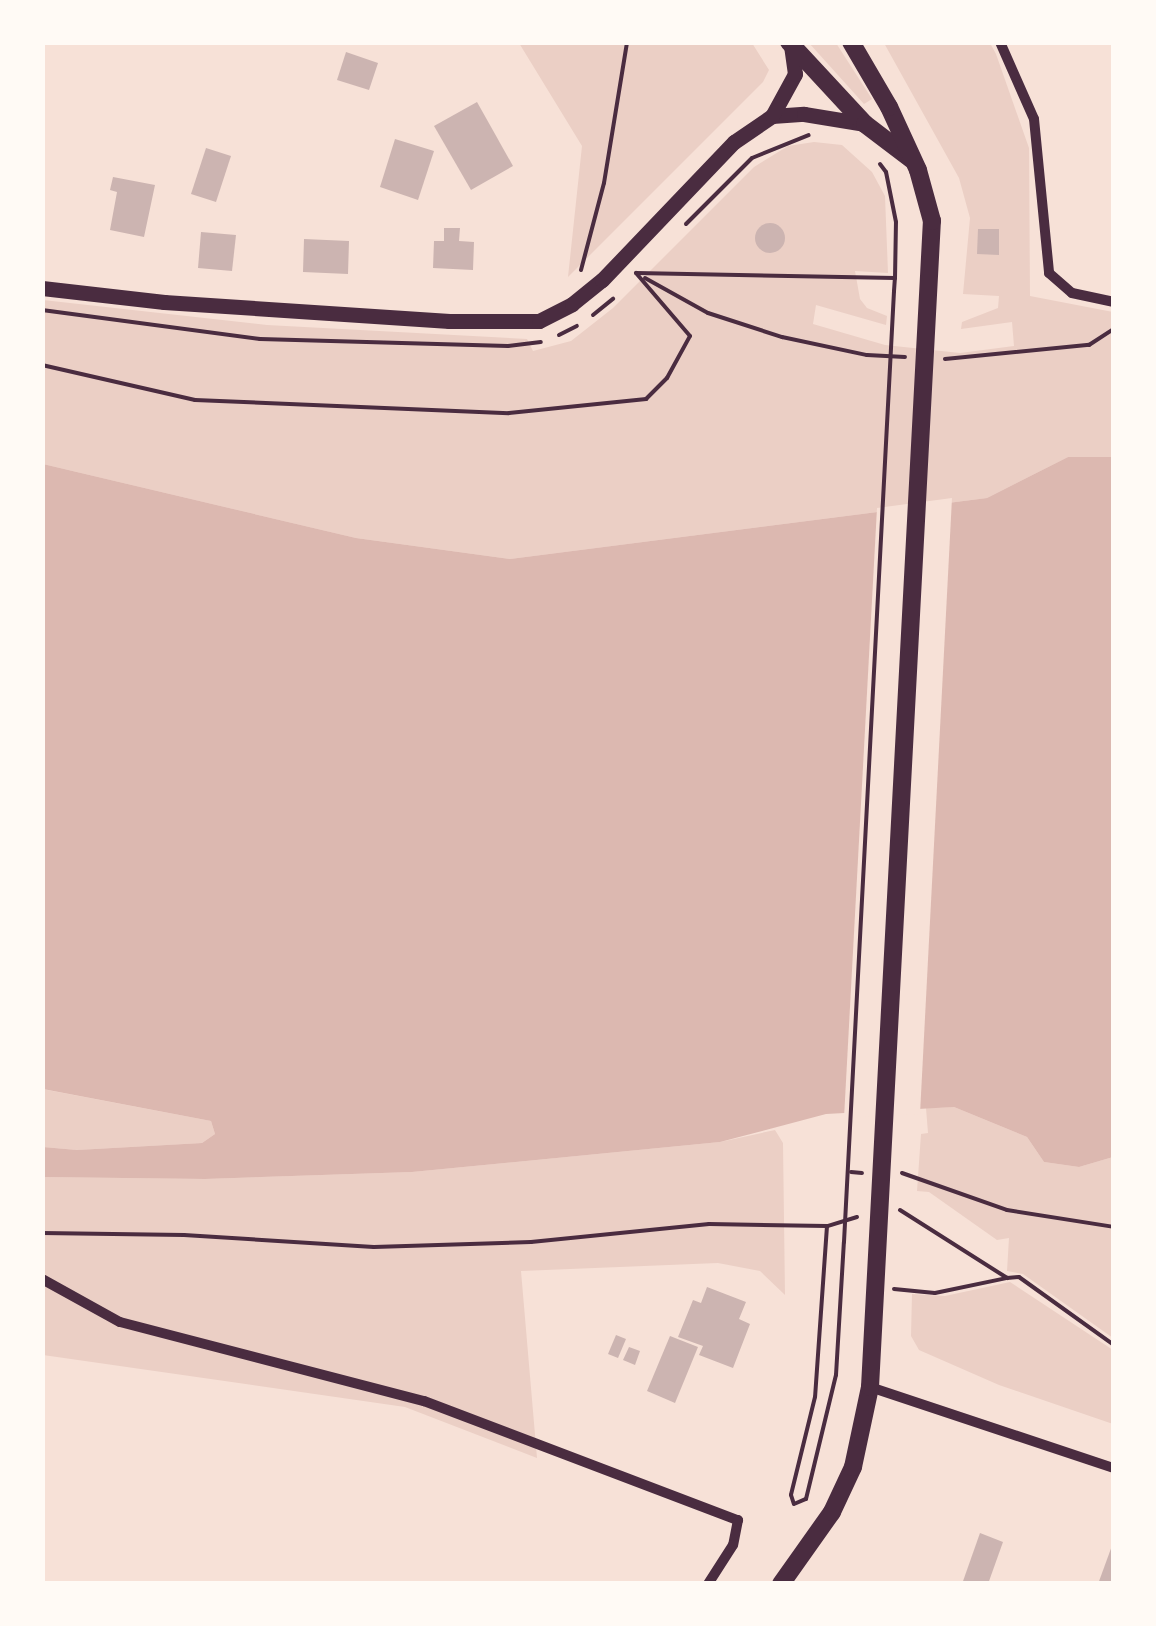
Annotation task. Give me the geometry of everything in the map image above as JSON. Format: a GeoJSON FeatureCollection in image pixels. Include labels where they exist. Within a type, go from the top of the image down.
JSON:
{"type":"FeatureCollection","features":[{"type":"Feature","properties":{"kind":"main road"},"geometry":{"type":"LineString","coordinates":[[781,1584],[832,1512],[853,1467],[870,1387],[932,221],[924,184],[851,42]]}},
{"type":"Feature","properties":{"kind":"main road"},"geometry":{"type":"LineString","coordinates":[[790,44],[865,124],[912,160]]}},
{"type":"Feature","properties":{"kind":"street"},"geometry":{"type":"LineString","coordinates":[[1000,42],[1034,119],[1049,273],[1072,293],[1114,302]]}},
{"type":"Feature","properties":{"kind":"street"},"geometry":{"type":"LineString","coordinates":[[42,288],[164,302],[449,321],[539,321],[572,304],[602,280],[734,142],[772,116],[795,74],[790,44]]}},
{"type":"Feature","properties":{"kind":"street"},"geometry":{"type":"LineString","coordinates":[[772,116],[804,114],[865,124]]}},
{"type":"Feature","properties":{"kind":"street"},"geometry":{"type":"LineString","coordinates":[[42,1279],[120,1322],[424,1401],[738,1520],[733,1546],[708,1584]]}},
{"type":"Feature","properties":{"kind":"street"},"geometry":{"type":"LineString","coordinates":[[870,1387],[1114,1468]]}},
{"type":"Feature","properties":{"kind":"path"},"geometry":{"type":"LineString","coordinates":[[572,304],[604,183],[627,42]]}},
{"type":"Feature","properties":{"kind":"path"},"geometry":{"type":"LineString","coordinates":[[675,234],[752,158],[786,141],[826,136]]}},
{"type":"Feature","properties":{"kind":"path"},"geometry":{"type":"LineString","coordinates":[[826,1226],[815,1397],[790,1496],[794,1504],[806,1499],[836,1375],[844,1242],[895,278],[896,222],[886,172],[874,156]]}},
{"type":"Feature","properties":{"kind":"path"},"geometry":{"type":"LineString","coordinates":[[626,284],[649,260]]}},
{"type":"Feature","properties":{"kind":"path"},"geometry":{"type":"LineString","coordinates":[[636,273],[895,278]]}},
{"type":"Feature","properties":{"kind":"path"},"geometry":{"type":"LineString","coordinates":[[636,273],[708,313],[782,337],[867,355],[906,357]]}},
{"type":"Feature","properties":{"kind":"path"},"geometry":{"type":"LineString","coordinates":[[42,366],[196,400],[510,413],[646,399],[667,378],[690,336],[636,273]]}},
{"type":"Feature","properties":{"kind":"path"},"geometry":{"type":"LineString","coordinates":[[42,310],[260,339],[508,346],[541,342],[569,331],[615,296]]}},
{"type":"Feature","properties":{"kind":"path"},"geometry":{"type":"LineString","coordinates":[[946,360],[1089,345],[1114,329]]}},
{"type":"Feature","properties":{"kind":"path"},"geometry":{"type":"LineString","coordinates":[[851,1172],[866,1172]]}},
{"type":"Feature","properties":{"kind":"path"},"geometry":{"type":"LineString","coordinates":[[896,1173],[911,1173],[1007,1210],[1114,1227]]}},
{"type":"Feature","properties":{"kind":"path"},"geometry":{"type":"LineString","coordinates":[[884,1208],[901,1210],[928,1225],[1007,1278]]}},
{"type":"Feature","properties":{"kind":"path"},"geometry":{"type":"LineString","coordinates":[[42,1233],[184,1235],[374,1247],[531,1242],[709,1224],[826,1226],[870,1212]]}},
{"type":"Feature","properties":{"kind":"path"},"geometry":{"type":"LineString","coordinates":[[904,1290],[935,1294],[1019,1277],[1114,1345]]}},
{"type":"Feature","properties":{"kind":"shaded area"},"geometry":{"type":"Polygon","coordinates":[[[519,43],[752,43],[769,70],[763,82],[568,277],[582,146],[519,43]]]}},
{"type":"Feature","properties":{"kind":"shaded area"},"geometry":{"type":"Polygon","coordinates":[[[809,43],[836,43],[872,99],[864,104],[809,43]]]}},
{"type":"Feature","properties":{"kind":"shaded area"},"geometry":{"type":"Polygon","coordinates":[[[884,43],[990,43],[1029,148],[1030,296],[1113,312],[1113,457],[1068,457],[987,498],[510,559],[356,538],[43,464],[43,300],[267,325],[527,339],[533,351],[571,341],[613,308],[754,167],[788,146],[814,142],[842,145],[872,172],[885,196],[888,273],[855,271],[860,299],[867,308],[887,316],[886,325],[816,305],[813,324],[885,345],[960,353],[1014,346],[1012,322],[961,329],[962,322],[998,308],[999,296],[963,294],[970,218],[959,178],[884,43]]]}},
{"type":"Feature","properties":{"kind":"shaded area"},"geometry":{"type":"Polygon","coordinates":[[[1068,457],[1113,457],[1113,1157],[1079,1167],[1044,1162],[1027,1137],[954,1107],[826,1114],[720,1142],[412,1172],[205,1179],[43,1177],[43,1147],[77,1150],[202,1143],[215,1134],[211,1121],[43,1089],[43,464],[356,538],[510,559],[987,498],[1068,457]]]}},
{"type":"Feature","properties":{"kind":"shaded area"},"geometry":{"type":"Polygon","coordinates":[[[42,1089],[211,1121],[215,1134],[202,1143],[77,1150],[43,1147],[42,1089]]]}},
{"type":"Feature","properties":{"kind":"shaded area"},"geometry":{"type":"Polygon","coordinates":[[[954,1107],[1027,1137],[1044,1162],[1079,1167],[1113,1157],[1113,1338],[1023,1274],[1007,1271],[1009,1238],[997,1240],[929,1192],[917,1191],[921,1134],[928,1133],[926,1108],[954,1107]]]}},
{"type":"Feature","properties":{"kind":"shaded area"},"geometry":{"type":"Polygon","coordinates":[[[775,1130],[783,1143],[785,1295],[760,1271],[718,1263],[521,1271],[537,1458],[405,1407],[43,1355],[42,1177],[205,1179],[412,1172],[720,1142],[775,1130]]]}},
{"type":"Feature","properties":{"kind":"shaded area"},"geometry":{"type":"Polygon","coordinates":[[[1010,1282],[1113,1350],[1113,1424],[999,1385],[919,1350],[911,1336],[912,1294],[945,1296],[1010,1282]]]}},
{"type":"Feature","properties":{"kind":"pier"},"geometry":{"type":"Polygon","coordinates":[[[952,498],[920,1114],[844,1118],[877,508],[952,498]]]}},
{"type":"Feature","properties":{"kind":"building"},"geometry":{"type":"Polygon","coordinates":[[[346,52],[378,63],[369,90],[337,80],[346,52]]]}},
{"type":"Feature","properties":{"kind":"building"},"geometry":{"type":"Polygon","coordinates":[[[477,102],[513,166],[471,190],[434,126],[477,102]]]}},
{"type":"Feature","properties":{"kind":"building"},"geometry":{"type":"Polygon","coordinates":[[[395,139],[434,151],[418,200],[380,187],[395,139]]]}},
{"type":"Feature","properties":{"kind":"building"},"geometry":{"type":"Polygon","coordinates":[[[206,148],[231,156],[216,202],[191,194],[206,148]]]}},
{"type":"Feature","properties":{"kind":"building"},"geometry":{"type":"Polygon","coordinates":[[[113,177],[155,185],[144,237],[110,230],[117,192],[110,190],[113,177]]]}},
{"type":"Feature","properties":{"kind":"building"},"geometry":{"type":"Polygon","coordinates":[[[770,223],[784,232],[785,238],[776,252],[770,253],[756,244],[755,238],[764,224],[770,223]]]}},
{"type":"Feature","properties":{"kind":"building"},"geometry":{"type":"Polygon","coordinates":[[[444,228],[460,228],[459,241],[474,242],[473,270],[433,268],[434,241],[444,241],[444,228]]]}},
{"type":"Feature","properties":{"kind":"building"},"geometry":{"type":"Polygon","coordinates":[[[978,229],[999,229],[999,255],[977,254],[978,229]]]}},
{"type":"Feature","properties":{"kind":"building"},"geometry":{"type":"Polygon","coordinates":[[[201,232],[236,235],[232,271],[198,268],[201,232]]]}},
{"type":"Feature","properties":{"kind":"building"},"geometry":{"type":"Polygon","coordinates":[[[304,239],[349,241],[348,274],[303,272],[304,239]]]}},
{"type":"Feature","properties":{"kind":"building"},"geometry":{"type":"Polygon","coordinates":[[[707,1287],[746,1302],[739,1319],[750,1324],[733,1368],[699,1355],[703,1346],[678,1337],[693,1300],[701,1303],[707,1287]]]}},
{"type":"Feature","properties":{"kind":"building"},"geometry":{"type":"Polygon","coordinates":[[[616,1335],[626,1339],[618,1358],[608,1354],[616,1335]]]}},
{"type":"Feature","properties":{"kind":"building"},"geometry":{"type":"Polygon","coordinates":[[[670,1336],[698,1347],[675,1403],[647,1391],[670,1336]]]}},
{"type":"Feature","properties":{"kind":"building"},"geometry":{"type":"Polygon","coordinates":[[[629,1347],[640,1351],[635,1365],[623,1360],[629,1347]]]}},
{"type":"Feature","properties":{"kind":"building"},"geometry":{"type":"Polygon","coordinates":[[[980,1533],[1003,1542],[988,1584],[962,1584],[980,1533]]]}},
{"type":"Feature","properties":{"kind":"building"},"geometry":{"type":"Polygon","coordinates":[[[1113,1543],[1114,1584],[1098,1584],[1113,1543]]]}}]}
